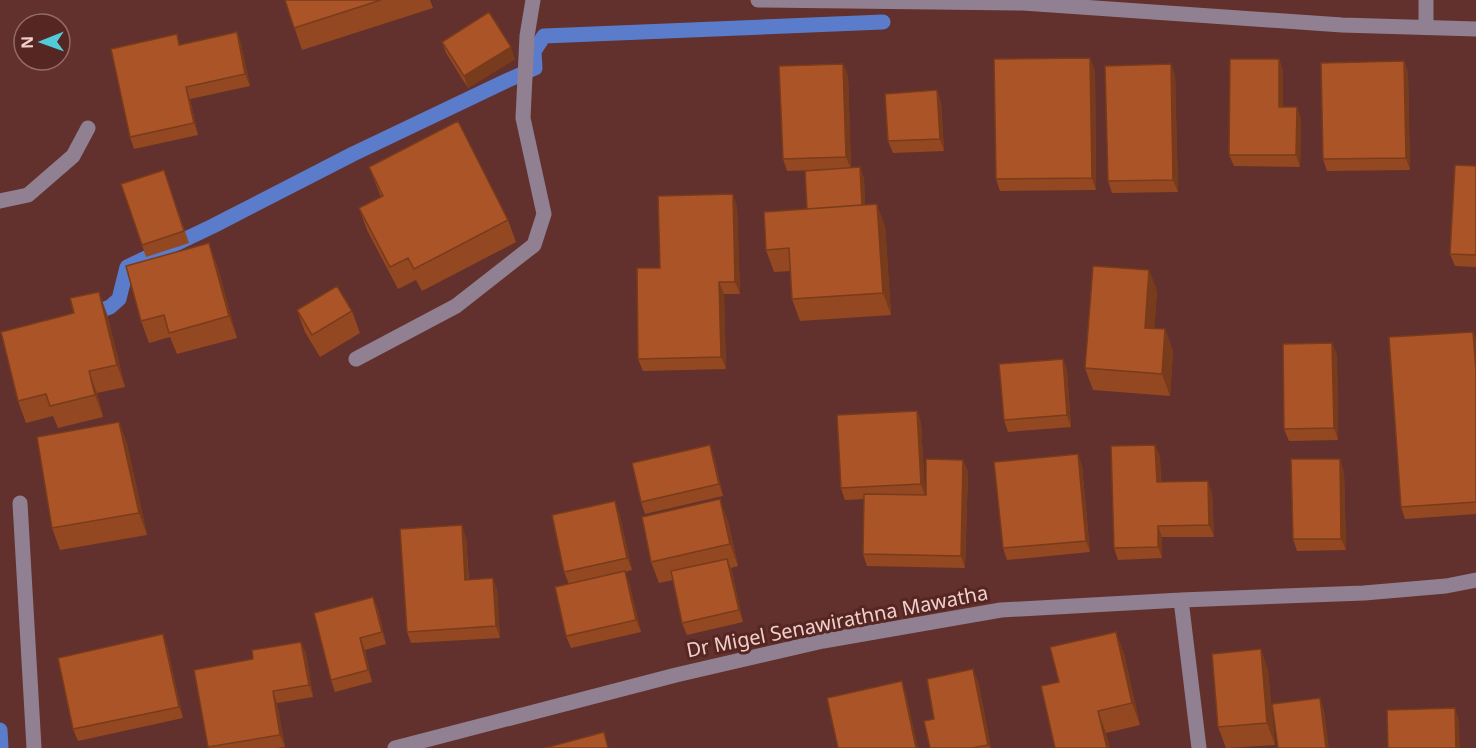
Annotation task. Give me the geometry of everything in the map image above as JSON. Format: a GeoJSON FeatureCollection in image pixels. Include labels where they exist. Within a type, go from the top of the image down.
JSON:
{"type":"FeatureCollection","features":[{"type":"Feature","properties":{"kind":"street"},"geometry":{"type":"LineString","coordinates":[[356,359],[456,306],[534,245],[544,214],[523,118],[527,36],[533,0]]}},
{"type":"Feature","properties":{"kind":"street"},"geometry":{"type":"LineString","coordinates":[[758,0],[1158,6],[1342,25],[1476,29]]}},
{"type":"Feature","properties":{"kind":"street"},"geometry":{"type":"LineString","coordinates":[[1426,0],[1426,27]]}},
{"type":"Feature","properties":{"kind":"street"},"geometry":{"type":"LineString","coordinates":[[0,201],[28,195],[73,156],[88,128]]}},
{"type":"Feature","properties":{"kind":"street"},"geometry":{"type":"LineString","coordinates":[[20,503],[34,748]]}},
{"type":"Feature","properties":{"kind":"street","name":"Dr Migel Senawirathna Mawatha"},"geometry":{"type":"LineString","coordinates":[[395,748],[676,675],[824,641],[1001,610],[1364,593],[1446,586],[1476,580]]}},
{"type":"Feature","properties":{"kind":"street"},"geometry":{"type":"LineString","coordinates":[[1181,600],[1199,748]]}},
{"type":"Feature","properties":{"kind":"building"},"geometry":{"type":"Polygon","coordinates":[[[285,0],[381,0],[294,28],[285,0]]]}},
{"type":"Feature","properties":{"kind":"building"},"geometry":{"type":"Polygon","coordinates":[[[489,12],[511,47],[464,76],[442,42],[489,12]]]}},
{"type":"Feature","properties":{"kind":"building"},"geometry":{"type":"Polygon","coordinates":[[[237,32],[245,74],[186,87],[194,123],[130,137],[111,49],[177,34],[179,45],[237,32]]]}},
{"type":"Feature","properties":{"kind":"building"},"geometry":{"type":"Polygon","coordinates":[[[1090,58],[1092,178],[996,179],[994,59],[1090,58]]]}},
{"type":"Feature","properties":{"kind":"building"},"geometry":{"type":"Polygon","coordinates":[[[1230,59],[1279,59],[1279,107],[1297,107],[1296,155],[1229,155],[1230,59]]]}},
{"type":"Feature","properties":{"kind":"building"},"geometry":{"type":"Polygon","coordinates":[[[1404,61],[1406,158],[1323,159],[1321,63],[1404,61]]]}},
{"type":"Feature","properties":{"kind":"building"},"geometry":{"type":"Polygon","coordinates":[[[843,64],[846,157],[783,159],[779,66],[843,64]]]}},
{"type":"Feature","properties":{"kind":"building"},"geometry":{"type":"Polygon","coordinates":[[[1171,64],[1173,180],[1108,181],[1105,66],[1171,64]]]}},
{"type":"Feature","properties":{"kind":"building"},"geometry":{"type":"Polygon","coordinates":[[[937,90],[940,139],[888,141],[885,94],[937,90]]]}},
{"type":"Feature","properties":{"kind":"building"},"geometry":{"type":"Polygon","coordinates":[[[458,121],[508,220],[414,269],[408,258],[390,267],[359,208],[383,196],[369,167],[458,121]]]}},
{"type":"Feature","properties":{"kind":"building"},"geometry":{"type":"Polygon","coordinates":[[[1455,165],[1476,166],[1476,255],[1450,254],[1455,165]]]}},
{"type":"Feature","properties":{"kind":"building"},"geometry":{"type":"Polygon","coordinates":[[[860,167],[862,205],[807,209],[805,171],[860,167]]]}},
{"type":"Feature","properties":{"kind":"building"},"geometry":{"type":"Polygon","coordinates":[[[164,170],[184,231],[142,245],[121,184],[164,170]]]}},
{"type":"Feature","properties":{"kind":"building"},"geometry":{"type":"Polygon","coordinates":[[[733,194],[735,282],[719,282],[721,357],[638,359],[637,268],[660,268],[658,196],[733,194]]]}},
{"type":"Feature","properties":{"kind":"building"},"geometry":{"type":"Polygon","coordinates":[[[877,204],[883,293],[792,299],[789,248],[766,250],[764,212],[877,204]]]}},
{"type":"Feature","properties":{"kind":"building"},"geometry":{"type":"Polygon","coordinates":[[[209,243],[229,316],[169,333],[164,315],[141,321],[126,266],[209,243]]]}},
{"type":"Feature","properties":{"kind":"building"},"geometry":{"type":"Polygon","coordinates":[[[1093,266],[1149,270],[1145,328],[1165,329],[1162,374],[1085,368],[1093,266]]]}},
{"type":"Feature","properties":{"kind":"building"},"geometry":{"type":"Polygon","coordinates":[[[337,286],[352,311],[312,335],[297,310],[337,286]]]}},
{"type":"Feature","properties":{"kind":"building"},"geometry":{"type":"Polygon","coordinates":[[[99,292],[117,365],[89,371],[95,395],[50,406],[46,394],[18,401],[1,332],[74,313],[70,298],[99,292]]]}},
{"type":"Feature","properties":{"kind":"building"},"geometry":{"type":"Polygon","coordinates":[[[1473,332],[1476,371],[1476,502],[1401,507],[1389,337],[1473,332]]]}},
{"type":"Feature","properties":{"kind":"building"},"geometry":{"type":"Polygon","coordinates":[[[1332,343],[1334,428],[1284,429],[1283,344],[1332,343]]]}},
{"type":"Feature","properties":{"kind":"building"},"geometry":{"type":"Polygon","coordinates":[[[1063,359],[1067,415],[1004,420],[999,364],[1063,359]]]}},
{"type":"Feature","properties":{"kind":"building"},"geometry":{"type":"Polygon","coordinates":[[[917,411],[921,484],[841,488],[837,415],[917,411]]]}},
{"type":"Feature","properties":{"kind":"building"},"geometry":{"type":"Polygon","coordinates":[[[119,422],[139,513],[52,528],[37,437],[119,422]]]}},
{"type":"Feature","properties":{"kind":"building"},"geometry":{"type":"Polygon","coordinates":[[[710,445],[719,484],[641,502],[632,463],[710,445]]]}},
{"type":"Feature","properties":{"kind":"building"},"geometry":{"type":"Polygon","coordinates":[[[1155,445],[1157,482],[1208,481],[1209,525],[1158,526],[1158,547],[1114,548],[1111,446],[1155,445]]]}},
{"type":"Feature","properties":{"kind":"building"},"geometry":{"type":"Polygon","coordinates":[[[1078,454],[1086,541],[1003,548],[994,462],[1078,454]]]}},
{"type":"Feature","properties":{"kind":"building"},"geometry":{"type":"Polygon","coordinates":[[[926,459],[963,460],[961,556],[863,554],[864,494],[926,495],[926,459]]]}},
{"type":"Feature","properties":{"kind":"building"},"geometry":{"type":"Polygon","coordinates":[[[1291,459],[1340,459],[1341,539],[1293,539],[1291,459]]]}},
{"type":"Feature","properties":{"kind":"building"},"geometry":{"type":"Polygon","coordinates":[[[720,499],[730,544],[651,562],[642,517],[720,499]]]}},
{"type":"Feature","properties":{"kind":"building"},"geometry":{"type":"Polygon","coordinates":[[[615,501],[627,558],[564,572],[552,515],[615,501]]]}},
{"type":"Feature","properties":{"kind":"building"},"geometry":{"type":"Polygon","coordinates":[[[462,525],[465,580],[493,578],[496,626],[407,632],[400,529],[462,525]]]}},
{"type":"Feature","properties":{"kind":"building"},"geometry":{"type":"Polygon","coordinates":[[[727,559],[739,610],[682,623],[671,571],[727,559]]]}},
{"type":"Feature","properties":{"kind":"building"},"geometry":{"type":"Polygon","coordinates":[[[625,571],[636,620],[566,636],[555,587],[625,571]]]}},
{"type":"Feature","properties":{"kind":"building"},"geometry":{"type":"Polygon","coordinates":[[[373,597],[382,632],[360,638],[368,670],[331,680],[314,613],[373,597]]]}},
{"type":"Feature","properties":{"kind":"building"},"geometry":{"type":"Polygon","coordinates":[[[1116,632],[1132,703],[1098,711],[1107,748],[1055,748],[1041,686],[1059,682],[1050,647],[1116,632]]]}},
{"type":"Feature","properties":{"kind":"building"},"geometry":{"type":"Polygon","coordinates":[[[163,634],[179,707],[73,729],[58,658],[163,634]]]}},
{"type":"Feature","properties":{"kind":"building"},"geometry":{"type":"Polygon","coordinates":[[[301,642],[309,685],[273,691],[280,735],[208,747],[194,670],[253,659],[252,650],[301,642]]]}},
{"type":"Feature","properties":{"kind":"building"},"geometry":{"type":"Polygon","coordinates":[[[1261,649],[1267,723],[1218,727],[1212,654],[1261,649]]]}},
{"type":"Feature","properties":{"kind":"building"},"geometry":{"type":"Polygon","coordinates":[[[973,669],[988,745],[972,748],[930,748],[924,721],[934,719],[927,679],[973,669]]]}},
{"type":"Feature","properties":{"kind":"building"},"geometry":{"type":"Polygon","coordinates":[[[902,681],[916,748],[838,748],[827,698],[902,681]]]}},
{"type":"Feature","properties":{"kind":"building"},"geometry":{"type":"Polygon","coordinates":[[[1320,698],[1326,748],[1278,748],[1272,704],[1320,698]]]}},
{"type":"Feature","properties":{"kind":"building"},"geometry":{"type":"Polygon","coordinates":[[[1455,708],[1456,748],[1388,748],[1387,710],[1455,708]]]}},
{"type":"Feature","properties":{"kind":"building"},"geometry":{"type":"Polygon","coordinates":[[[604,732],[608,748],[545,748],[604,732]]]}},
{"type":"Feature","properties":{"kind":"waterway"},"geometry":{"type":"LineString","coordinates":[[88,315],[110,307],[119,299],[127,267],[353,154],[535,68],[534,51],[544,36],[883,22]]}},
{"type":"Feature","properties":{"kind":"waterway"},"geometry":{"type":"LineString","coordinates":[[0,730],[1,748]]}}]}
